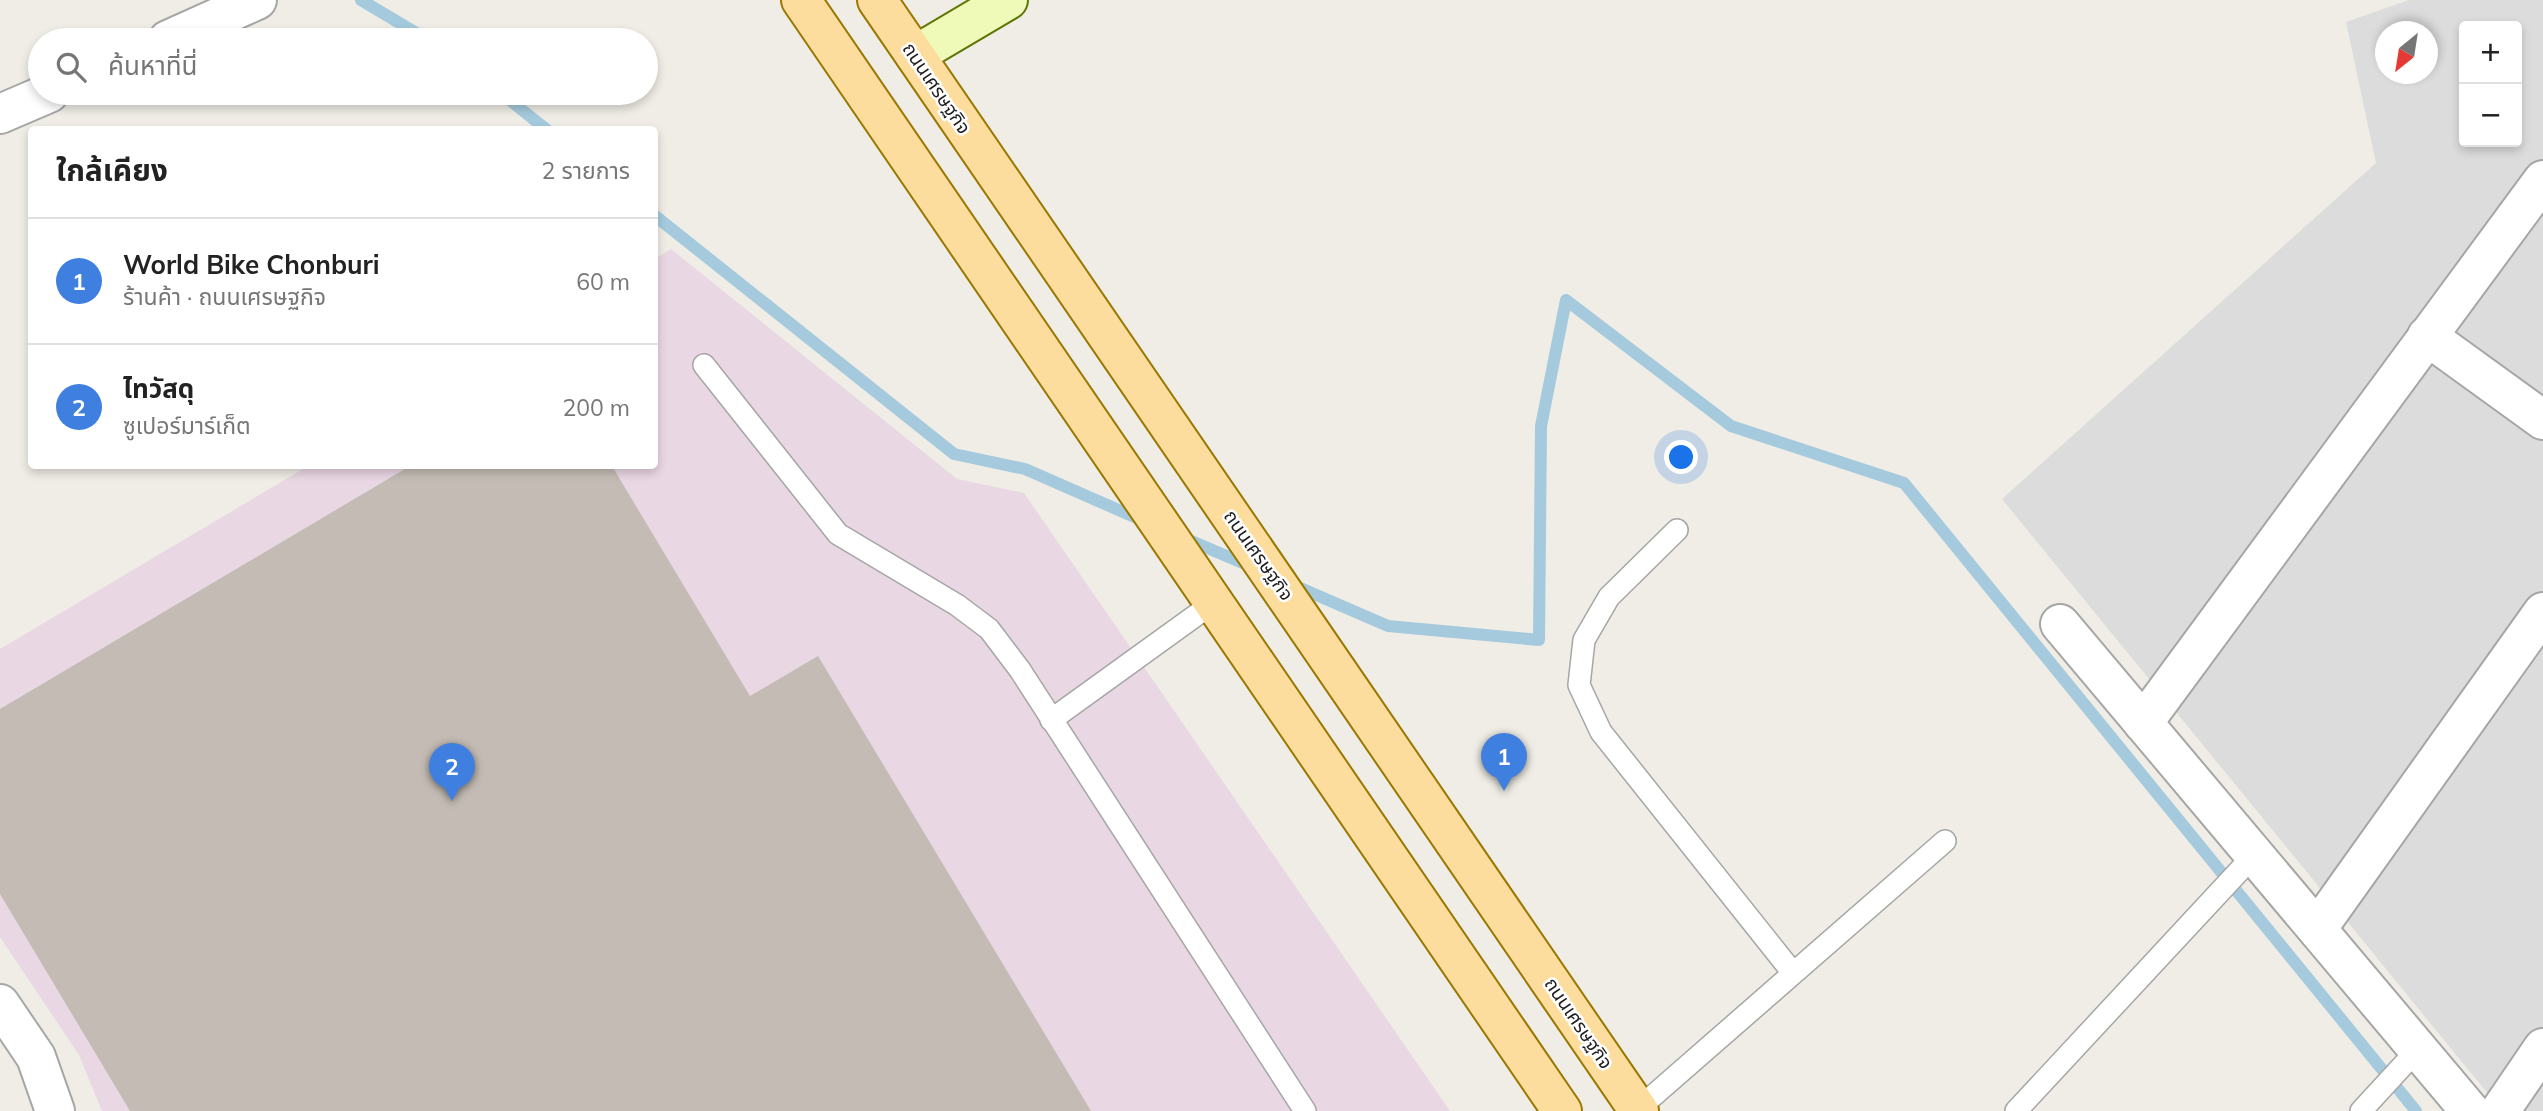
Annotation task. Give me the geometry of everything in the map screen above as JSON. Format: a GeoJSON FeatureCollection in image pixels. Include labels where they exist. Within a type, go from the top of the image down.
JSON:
{"type":"FeatureCollection","features":[{"type":"Feature","properties":{"kind":"main road"},"geometry":{"type":"LineString","coordinates":[[801,0],[1562,1111]]}},
{"type":"Feature","properties":{"kind":"main road","name":"ถนนเศรษฐกิจ"},"geometry":{"type":"LineString","coordinates":[[877,0],[1638,1110]]}},
{"type":"Feature","properties":{"kind":"main road"},"geometry":{"type":"LineString","coordinates":[[864,90],[915,55]]}},
{"type":"Feature","properties":{"kind":"street"},"geometry":{"type":"LineString","coordinates":[[195,28],[257,0]]}},
{"type":"Feature","properties":{"kind":"street"},"geometry":{"type":"LineString","coordinates":[[915,55],[1008,0]]}},
{"type":"Feature","properties":{"kind":"street"},"geometry":{"type":"LineString","coordinates":[[0,114],[28,102]]}},
{"type":"Feature","properties":{"kind":"street"},"geometry":{"type":"LineString","coordinates":[[2143,723],[2543,180]]}},
{"type":"Feature","properties":{"kind":"street"},"geometry":{"type":"LineString","coordinates":[[2427,337],[2543,420]]}},
{"type":"Feature","properties":{"kind":"street"},"geometry":{"type":"LineString","coordinates":[[2317,929],[2543,612]]}},
{"type":"Feature","properties":{"kind":"street"},"geometry":{"type":"LineString","coordinates":[[2060,624],[2143,723],[2247,863],[2317,929],[2409,1059],[2470,1111]]}},
{"type":"Feature","properties":{"kind":"street"},"geometry":{"type":"LineString","coordinates":[[0,1004],[36,1058],[55,1111]]}},
{"type":"Feature","properties":{"kind":"street"},"geometry":{"type":"LineString","coordinates":[[2500,1111],[2543,1048]]}},
{"type":"Feature","properties":{"kind":"lane"},"geometry":{"type":"LineString","coordinates":[[704,365],[838,534],[957,605],[989,629],[1020,670],[1305,1111]]}},
{"type":"Feature","properties":{"kind":"lane"},"geometry":{"type":"LineString","coordinates":[[1677,530],[1609,597],[1584,640],[1579,685],[1601,732],[1793,973]]}},
{"type":"Feature","properties":{"kind":"lane"},"geometry":{"type":"LineString","coordinates":[[1051,720],[1213,603]]}},
{"type":"Feature","properties":{"kind":"lane"},"geometry":{"type":"LineString","coordinates":[[1638,1110],[1945,841]]}},
{"type":"Feature","properties":{"kind":"lane"},"geometry":{"type":"LineString","coordinates":[[2016,1111],[2247,863]]}},
{"type":"Feature","properties":{"kind":"lane"},"geometry":{"type":"LineString","coordinates":[[2365,1107],[2409,1059]]}},
{"type":"Feature","properties":{"kind":"shaded area"},"geometry":{"type":"Polygon","coordinates":[[[2409,0],[2543,0],[2543,1111],[2502,1111],[2002,499],[2376,163],[2346,22],[2409,0]]]}},
{"type":"Feature","properties":{"kind":"shaded area"},"geometry":{"type":"Polygon","coordinates":[[[671,249],[957,479],[1024,493],[1450,1111],[102,1111],[79,1055],[0,937],[0,649],[303,469],[658,469],[658,257],[671,249]]]}},
{"type":"Feature","properties":{"kind":"building"},"geometry":{"type":"Polygon","coordinates":[[[405,469],[614,469],[750,696],[818,656],[1091,1111],[130,1111],[0,894],[0,709],[405,469]]]}},
{"type":"Feature","properties":{"kind":"waterway"},"geometry":{"type":"LineString","coordinates":[[361,0],[408,28]]}},
{"type":"Feature","properties":{"kind":"waterway"},"geometry":{"type":"LineString","coordinates":[[516,105],[542,126]]}},
{"type":"Feature","properties":{"kind":"waterway"},"geometry":{"type":"LineString","coordinates":[[658,218],[954,454],[1025,469],[1146,522]]}},
{"type":"Feature","properties":{"kind":"waterway"},"geometry":{"type":"LineString","coordinates":[[1291,584],[1388,626],[1539,640],[1541,426],[1566,300],[1731,426],[1904,483],[2416,1111]]}},
{"type":"Feature","properties":{"kind":"waterway"},"geometry":{"type":"LineString","coordinates":[[1182,537],[1252,567]]}},
{"type":"Feature","properties":{"kind":"place","name":"World Bike Chonburi"},"geometry":{"type":"Point","coordinates":[1504,791]}},
{"type":"Feature","properties":{"kind":"place","name":"ไทวัสดุ"},"geometry":{"type":"Point","coordinates":[452,801]}}]}
